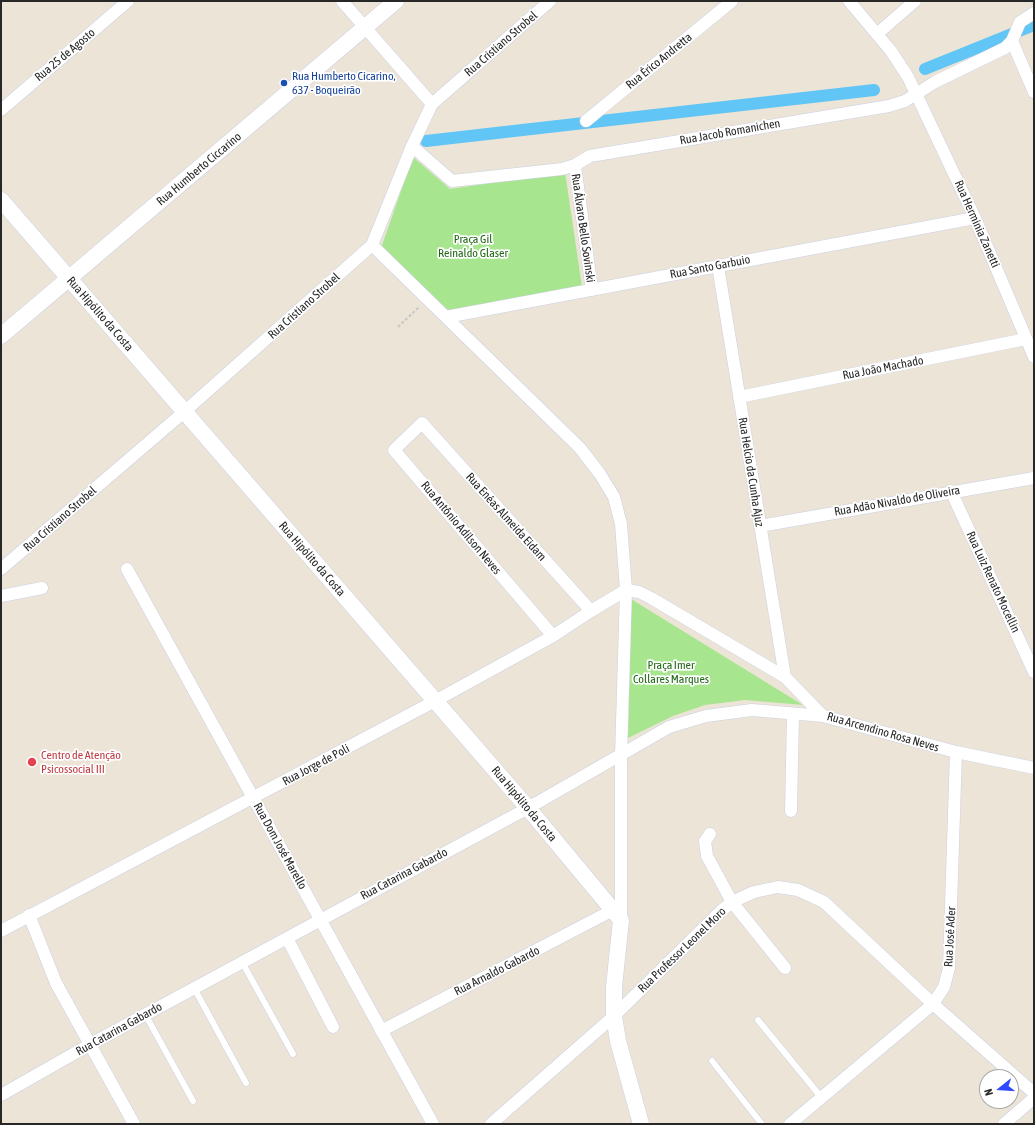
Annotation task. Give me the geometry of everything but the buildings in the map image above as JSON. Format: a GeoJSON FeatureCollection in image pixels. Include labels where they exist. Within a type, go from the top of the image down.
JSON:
{"type":"FeatureCollection","features":[{"type":"Feature","properties":{"kind":"street","name":"Rua 25 de Agosto"},"geometry":{"type":"LineString","coordinates":[[1,110],[128,1]]}},
{"type":"Feature","properties":{"kind":"street"},"geometry":{"type":"LineString","coordinates":[[342,1],[432,104]]}},
{"type":"Feature","properties":{"kind":"street","name":"Rua Humberto Ciccarino"},"geometry":{"type":"LineString","coordinates":[[1,336],[396,1]]}},
{"type":"Feature","properties":{"kind":"street","name":"Rua Cristiano Strobel"},"geometry":{"type":"LineString","coordinates":[[1,569],[184,412],[372,245],[412,146],[432,104],[550,1]]}},
{"type":"Feature","properties":{"kind":"street","name":"Rua Érico Andretta"},"geometry":{"type":"LineString","coordinates":[[586,121],[732,1]]}},
{"type":"Feature","properties":{"kind":"street","name":"Rua Herminia Zanetti"},"geometry":{"type":"LineString","coordinates":[[849,1],[901,64],[975,218],[1034,357]]}},
{"type":"Feature","properties":{"kind":"street"},"geometry":{"type":"LineString","coordinates":[[877,34],[915,1]]}},
{"type":"Feature","properties":{"kind":"street","name":"Rua Jacob Romanichen"},"geometry":{"type":"LineString","coordinates":[[412,146],[452,181],[562,169],[575,166],[590,156],[889,106],[905,101],[935,82],[994,55],[1005,48],[1014,36],[1020,22],[1034,14]]}},
{"type":"Feature","properties":{"kind":"street"},"geometry":{"type":"LineString","coordinates":[[1014,36],[1034,92]]}},
{"type":"Feature","properties":{"kind":"street","name":"Rua Álvaro Bello Sovinski"},"geometry":{"type":"LineString","coordinates":[[575,166],[592,290]]}},
{"type":"Feature","properties":{"kind":"street","name":"Rua Hipólito da Costa"},"geometry":{"type":"LineString","coordinates":[[1,200],[528,808],[617,915]]}},
{"type":"Feature","properties":{"kind":"street","name":"Rua Santo Garbuio"},"geometry":{"type":"LineString","coordinates":[[446,317],[975,218]]}},
{"type":"Feature","properties":{"kind":"street"},"geometry":{"type":"LineString","coordinates":[[372,245],[580,448],[600,474],[614,497],[621,524],[626,590],[614,1016],[618,1041],[641,1124]]}},
{"type":"Feature","properties":{"kind":"street","name":"Rua Helcio da Cunha Ajuz"},"geometry":{"type":"LineString","coordinates":[[718,266],[785,677]]}},
{"type":"Feature","properties":{"kind":"street","name":"Rua João Machado"},"geometry":{"type":"LineString","coordinates":[[739,397],[1026,339]]}},
{"type":"Feature","properties":{"kind":"street","name":"Rua Enéas Almeida Eidam"},"geometry":{"type":"LineString","coordinates":[[422,423],[591,610]]}},
{"type":"Feature","properties":{"kind":"street","name":"Rua Antônio Adílson Neves"},"geometry":{"type":"LineString","coordinates":[[422,423],[394,450],[553,636]]}},
{"type":"Feature","properties":{"kind":"street","name":"Rua Adão Nivaldo de Oliveira"},"geometry":{"type":"LineString","coordinates":[[760,526],[951,491],[1034,478]]}},
{"type":"Feature","properties":{"kind":"street","name":"Rua Luiz Renato Mocellin"},"geometry":{"type":"LineString","coordinates":[[951,491],[1034,672]]}},
{"type":"Feature","properties":{"kind":"street","name":"Rua Dom José Marello"},"geometry":{"type":"LineString","coordinates":[[127,569],[433,1124]]}},
{"type":"Feature","properties":{"kind":"street"},"geometry":{"type":"LineString","coordinates":[[1,596],[42,588]]}},
{"type":"Feature","properties":{"kind":"street","name":"Rua Jorge de Poli"},"geometry":{"type":"LineString","coordinates":[[1,931],[435,701],[553,636],[591,610],[626,590]]}},
{"type":"Feature","properties":{"kind":"street","name":"Rua Arcendino Rosa Neves"},"geometry":{"type":"LineString","coordinates":[[626,590],[639,592],[652,598],[785,677],[823,716],[956,752],[1034,768]]}},
{"type":"Feature","properties":{"kind":"street","name":"Rua Catarina Gabardo"},"geometry":{"type":"LineString","coordinates":[[1,1095],[89,1045],[320,919],[528,808],[621,756],[669,727],[706,716],[752,710],[823,716]]}},
{"type":"Feature","properties":{"kind":"street"},"geometry":{"type":"LineString","coordinates":[[791,811],[792,714]]}},
{"type":"Feature","properties":{"kind":"street","name":"Rua José Ader"},"geometry":{"type":"LineString","coordinates":[[790,1124],[933,1004],[944,987],[949,968],[956,752]]}},
{"type":"Feature","properties":{"kind":"street"},"geometry":{"type":"LineString","coordinates":[[710,834],[705,842],[707,856],[732,902],[785,968]]}},
{"type":"Feature","properties":{"kind":"street","name":"Rua Professor Leonel Moro"},"geometry":{"type":"LineString","coordinates":[[491,1124],[614,1016],[721,911],[732,902],[754,892],[778,887],[798,890],[824,902],[933,1004],[1034,1093]]}},
{"type":"Feature","properties":{"kind":"street"},"geometry":{"type":"LineString","coordinates":[[29,915],[56,983],[134,1124]]}},
{"type":"Feature","properties":{"kind":"street","name":"Rua Arnaldo Gabardo"},"geometry":{"type":"LineString","coordinates":[[381,1031],[617,915]]}},
{"type":"Feature","properties":{"kind":"street"},"geometry":{"type":"LineString","coordinates":[[286,938],[333,1027]]}},
{"type":"Feature","properties":{"kind":"street"},"geometry":{"type":"LineString","coordinates":[[1004,1124],[1034,1098]]}},
{"type":"Feature","properties":{"kind":"lane"},"geometry":{"type":"LineString","coordinates":[[242,962],[293,1054]]}},
{"type":"Feature","properties":{"kind":"lane"},"geometry":{"type":"LineString","coordinates":[[194,988],[246,1083]]}},
{"type":"Feature","properties":{"kind":"lane"},"geometry":{"type":"LineString","coordinates":[[146,1014],[193,1101]]}},
{"type":"Feature","properties":{"kind":"lane"},"geometry":{"type":"LineString","coordinates":[[758,1020],[821,1097]]}},
{"type":"Feature","properties":{"kind":"lane"},"geometry":{"type":"LineString","coordinates":[[712,1061],[762,1124]]}},
{"type":"Feature","properties":{"kind":"path"},"geometry":{"type":"LineString","coordinates":[[398,327],[428,299]]}},
{"type":"Feature","properties":{"kind":"green space","name":"Praça Gil Reinaldo Glaser"},"geometry":{"type":"Polygon","coordinates":[[[413,157],[450,189],[565,172],[582,287],[448,310],[381,248],[413,157]]]}},
{"type":"Feature","properties":{"kind":"green space","name":"Praça Imer Collares Marques"},"geometry":{"type":"Polygon","coordinates":[[[631,599],[803,705],[745,700],[705,705],[673,716],[628,738],[631,599]]]}},
{"type":"Feature","properties":{"kind":"waterway"},"geometry":{"type":"LineString","coordinates":[[925,69],[1034,25]]}},
{"type":"Feature","properties":{"kind":"waterway"},"geometry":{"type":"LineString","coordinates":[[426,141],[874,90]]}},
{"type":"Feature","properties":{"kind":"place","name":"Rua Humberto Cicarino, 637 - Boqueirão"},"geometry":{"type":"Point","coordinates":[284,83]}},
{"type":"Feature","properties":{"kind":"place","name":"Centro de Atenção Psicossocial III"},"geometry":{"type":"Point","coordinates":[32,762]}}]}
